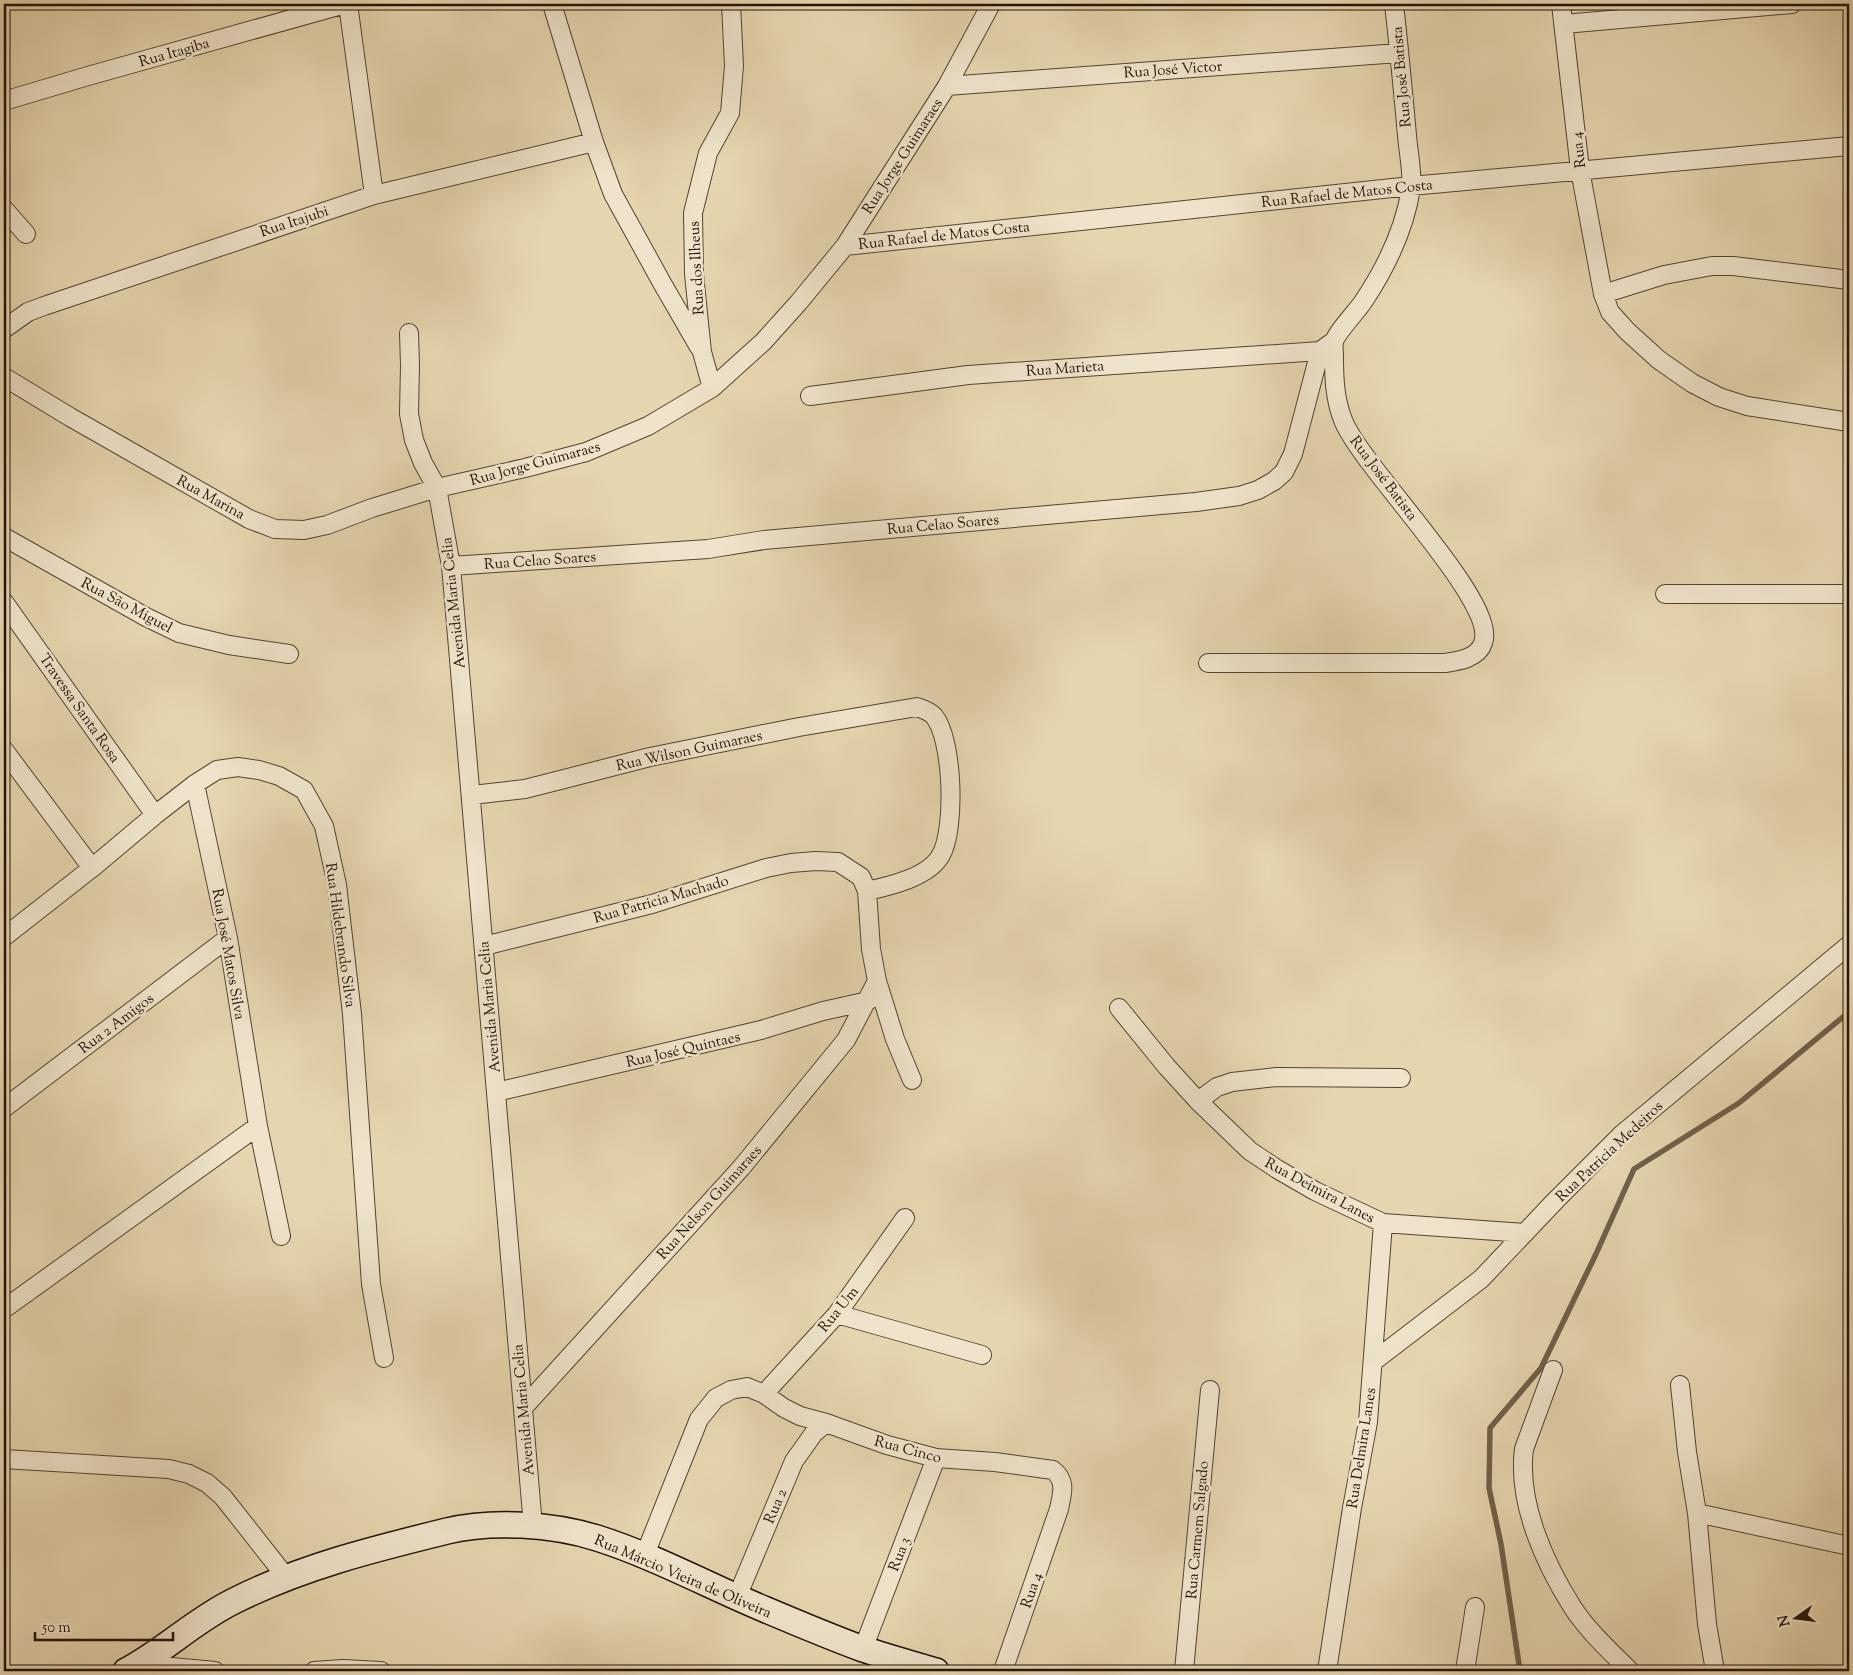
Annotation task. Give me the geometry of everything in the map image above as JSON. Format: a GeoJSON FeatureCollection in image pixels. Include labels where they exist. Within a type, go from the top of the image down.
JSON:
{"type":"FeatureCollection","features":[{"type":"Feature","properties":{"kind":"main road","name":"Rua Márcio Vieira de Oliveira"},"geometry":{"type":"LineString","coordinates":[[132,1668],[183,1631],[232,1601],[286,1577],[354,1554],[460,1528],[495,1525],[533,1526],[596,1538],[863,1649],[936,1671]]}},
{"type":"Feature","properties":{"kind":"street","name":"Rua Itagiba"},"geometry":{"type":"LineString","coordinates":[[4,101],[347,4]]}},
{"type":"Feature","properties":{"kind":"street"},"geometry":{"type":"LineString","coordinates":[[347,4],[374,195]]}},
{"type":"Feature","properties":{"kind":"street"},"geometry":{"type":"LineString","coordinates":[[552,4],[594,142],[613,194],[702,352]]}},
{"type":"Feature","properties":{"kind":"street","name":"Rua dos Ilheus"},"geometry":{"type":"LineString","coordinates":[[712,388],[702,352],[694,274],[693,213],[708,153],[730,113],[734,66],[731,4]]}},
{"type":"Feature","properties":{"kind":"street","name":"Rua Jorge Guimaraes"},"geometry":{"type":"LineString","coordinates":[[437,488],[586,452],[648,426],[712,388],[763,342],[845,246],[946,86],[991,4]]}},
{"type":"Feature","properties":{"kind":"street","name":"Rua José Batista"},"geometry":{"type":"LineString","coordinates":[[1208,663],[1445,663],[1462,660],[1476,654],[1483,644],[1485,630],[1481,616],[1463,586],[1424,530],[1370,464],[1344,422],[1337,399],[1334,378],[1334,341],[1363,301],[1386,260],[1403,220],[1411,186],[1394,4]]}},
{"type":"Feature","properties":{"kind":"street","name":"Rua 4"},"geometry":{"type":"LineString","coordinates":[[1561,4],[1580,170],[1603,294],[1610,312],[1627,331],[1659,360],[1692,383],[1719,397],[1747,406],[1849,422]]}},
{"type":"Feature","properties":{"kind":"street"},"geometry":{"type":"LineString","coordinates":[[1564,24],[1792,4]]}},
{"type":"Feature","properties":{"kind":"street","name":"Rua José Victor"},"geometry":{"type":"LineString","coordinates":[[946,86],[1399,53]]}},
{"type":"Feature","properties":{"kind":"street","name":"Rua Itajubi"},"geometry":{"type":"LineString","coordinates":[[4,329],[28,312],[44,306],[374,195],[594,142]]}},
{"type":"Feature","properties":{"kind":"street","name":"Rua Rafael de Matos Costa"},"geometry":{"type":"LineString","coordinates":[[845,246],[1411,186],[1849,146]]}},
{"type":"Feature","properties":{"kind":"street"},"geometry":{"type":"LineString","coordinates":[[4,209],[26,234]]}},
{"type":"Feature","properties":{"kind":"street"},"geometry":{"type":"LineString","coordinates":[[1603,294],[1664,275],[1712,266],[1733,266],[1849,280]]}},
{"type":"Feature","properties":{"kind":"street","name":"Avenida Maria Celia"},"geometry":{"type":"LineString","coordinates":[[409,333],[410,423],[423,463],[437,488],[451,566],[533,1526]]}},
{"type":"Feature","properties":{"kind":"street"},"geometry":{"type":"LineString","coordinates":[[1320,351],[1334,341]]}},
{"type":"Feature","properties":{"kind":"street","name":"Rua Marieta"},"geometry":{"type":"LineString","coordinates":[[810,396],[968,375],[1320,351]]}},
{"type":"Feature","properties":{"kind":"street","name":"Rua Celao Soares"},"geometry":{"type":"LineString","coordinates":[[451,566],[708,549],[764,540],[1196,502],[1239,496],[1258,490],[1274,481],[1284,472],[1293,454],[1320,351]]}},
{"type":"Feature","properties":{"kind":"street","name":"Rua Marina"},"geometry":{"type":"LineString","coordinates":[[4,377],[70,418],[240,514],[275,529],[304,530],[327,525],[372,508],[437,488]]}},
{"type":"Feature","properties":{"kind":"street","name":"Rua São Miguel"},"geometry":{"type":"LineString","coordinates":[[4,537],[146,618],[179,632],[229,645],[289,654]]}},
{"type":"Feature","properties":{"kind":"street"},"geometry":{"type":"LineString","coordinates":[[1665,594],[1849,594]]}},
{"type":"Feature","properties":{"kind":"street","name":"Travessa Santa Rosa"},"geometry":{"type":"LineString","coordinates":[[4,602],[155,815]]}},
{"type":"Feature","properties":{"kind":"street","name":"Rua Wilson Guimaraes"},"geometry":{"type":"LineString","coordinates":[[472,795],[525,789],[650,757],[907,708],[917,708],[932,714],[936,718],[943,738],[950,774],[952,811],[948,834],[942,854],[928,869],[900,882],[867,891]]}},
{"type":"Feature","properties":{"kind":"street"},"geometry":{"type":"LineString","coordinates":[[4,750],[92,868]]}},
{"type":"Feature","properties":{"kind":"street","name":"Rua Hildebrando Silva"},"geometry":{"type":"LineString","coordinates":[[4,937],[92,868],[155,815],[195,784],[217,770],[238,767],[259,770],[279,776],[304,790],[324,826],[337,885],[352,1014],[371,1284],[384,1358]]}},
{"type":"Feature","properties":{"kind":"street","name":"Rua José Matos Silva"},"geometry":{"type":"LineString","coordinates":[[195,784],[228,938],[258,1126],[281,1236]]}},
{"type":"Feature","properties":{"kind":"street","name":"Rua Patricia Machado"},"geometry":{"type":"LineString","coordinates":[[484,946],[652,904],[791,862],[838,862],[861,877],[867,891]]}},
{"type":"Feature","properties":{"kind":"street"},"geometry":{"type":"LineString","coordinates":[[867,891],[871,950],[878,981],[895,1039],[912,1080]]}},
{"type":"Feature","properties":{"kind":"street","name":"Rua 2 Amigos"},"geometry":{"type":"LineString","coordinates":[[4,1108],[228,938]]}},
{"type":"Feature","properties":{"kind":"street","name":"Rua Patricia Medeiros"},"geometry":{"type":"LineString","coordinates":[[1374,1360],[1481,1278],[1621,1135],[1849,945]]}},
{"type":"Feature","properties":{"kind":"street","name":"Rua Nelson Guimaraes"},"geometry":{"type":"LineString","coordinates":[[523,1408],[741,1168],[846,1040],[878,981]]}},
{"type":"Feature","properties":{"kind":"street","name":"Rua José Quintaes"},"geometry":{"type":"LineString","coordinates":[[496,1092],[761,1030],[823,1011],[868,1001]]}},
{"type":"Feature","properties":{"kind":"street","name":"Rua Deimira Lanes"},"geometry":{"type":"LineString","coordinates":[[1119,1008],[1167,1067],[1198,1101],[1250,1151],[1315,1191],[1384,1223],[1525,1234]]}},
{"type":"Feature","properties":{"kind":"street"},"geometry":{"type":"LineString","coordinates":[[1198,1101],[1217,1088],[1232,1082],[1276,1077],[1401,1078]]}},
{"type":"Feature","properties":{"kind":"street"},"geometry":{"type":"LineString","coordinates":[[4,1309],[258,1126]]}},
{"type":"Feature","properties":{"kind":"street","name":"Rua Um"},"geometry":{"type":"LineString","coordinates":[[764,1394],[837,1314],[905,1218]]}},
{"type":"Feature","properties":{"kind":"street","name":"Rua Delmira Lanes"},"geometry":{"type":"LineString","coordinates":[[1327,1671],[1352,1508],[1368,1422],[1384,1223]]}},
{"type":"Feature","properties":{"kind":"street"},"geometry":{"type":"LineString","coordinates":[[837,1314],[982,1355]]}},
{"type":"Feature","properties":{"kind":"street"},"geometry":{"type":"LineString","coordinates":[[1553,1370],[1524,1449],[1522,1462],[1537,1540],[1574,1610],[1630,1671]]}},
{"type":"Feature","properties":{"kind":"street"},"geometry":{"type":"LineString","coordinates":[[1680,1385],[1687,1452],[1697,1513],[1707,1624],[1715,1671]]}},
{"type":"Feature","properties":{"kind":"street","name":"Rua Cinco"},"geometry":{"type":"LineString","coordinates":[[644,1557],[699,1419],[716,1398],[732,1390],[748,1387],[764,1394],[784,1408],[800,1416],[826,1423],[887,1445],[936,1458],[995,1462],[1052,1470],[1059,1476],[1062,1488],[1059,1509]]}},
{"type":"Feature","properties":{"kind":"street","name":"Rua Carmem Salgado"},"geometry":{"type":"LineString","coordinates":[[1184,1671],[1210,1390]]}},
{"type":"Feature","properties":{"kind":"street","name":"Rua 2"},"geometry":{"type":"LineString","coordinates":[[737,1597],[794,1461],[814,1433],[826,1423]]}},
{"type":"Feature","properties":{"kind":"street","name":"Rua 3"},"geometry":{"type":"LineString","coordinates":[[863,1649],[936,1458]]}},
{"type":"Feature","properties":{"kind":"street"},"geometry":{"type":"LineString","coordinates":[[4,1459],[169,1469],[189,1474],[207,1483],[223,1497],[286,1577]]}},
{"type":"Feature","properties":{"kind":"street","name":"Rua 4"},"geometry":{"type":"LineString","coordinates":[[1003,1671],[1059,1509]]}},
{"type":"Feature","properties":{"kind":"street"},"geometry":{"type":"LineString","coordinates":[[1697,1513],[1849,1546]]}},
{"type":"Feature","properties":{"kind":"street"},"geometry":{"type":"LineString","coordinates":[[1465,1671],[1475,1607]]}},
{"type":"Feature","properties":{"kind":"street"},"geometry":{"type":"LineString","coordinates":[[132,1668],[215,1671]]}},
{"type":"Feature","properties":{"kind":"street"},"geometry":{"type":"LineString","coordinates":[[314,1671],[343,1669],[381,1671]]}},
{"type":"Feature","properties":{"kind":"waterway"},"geometry":{"type":"LineString","coordinates":[[1520,1671],[1501,1544],[1489,1488],[1490,1428],[1541,1368],[1596,1254],[1634,1169],[1739,1103],[1849,1012]]}}]}
